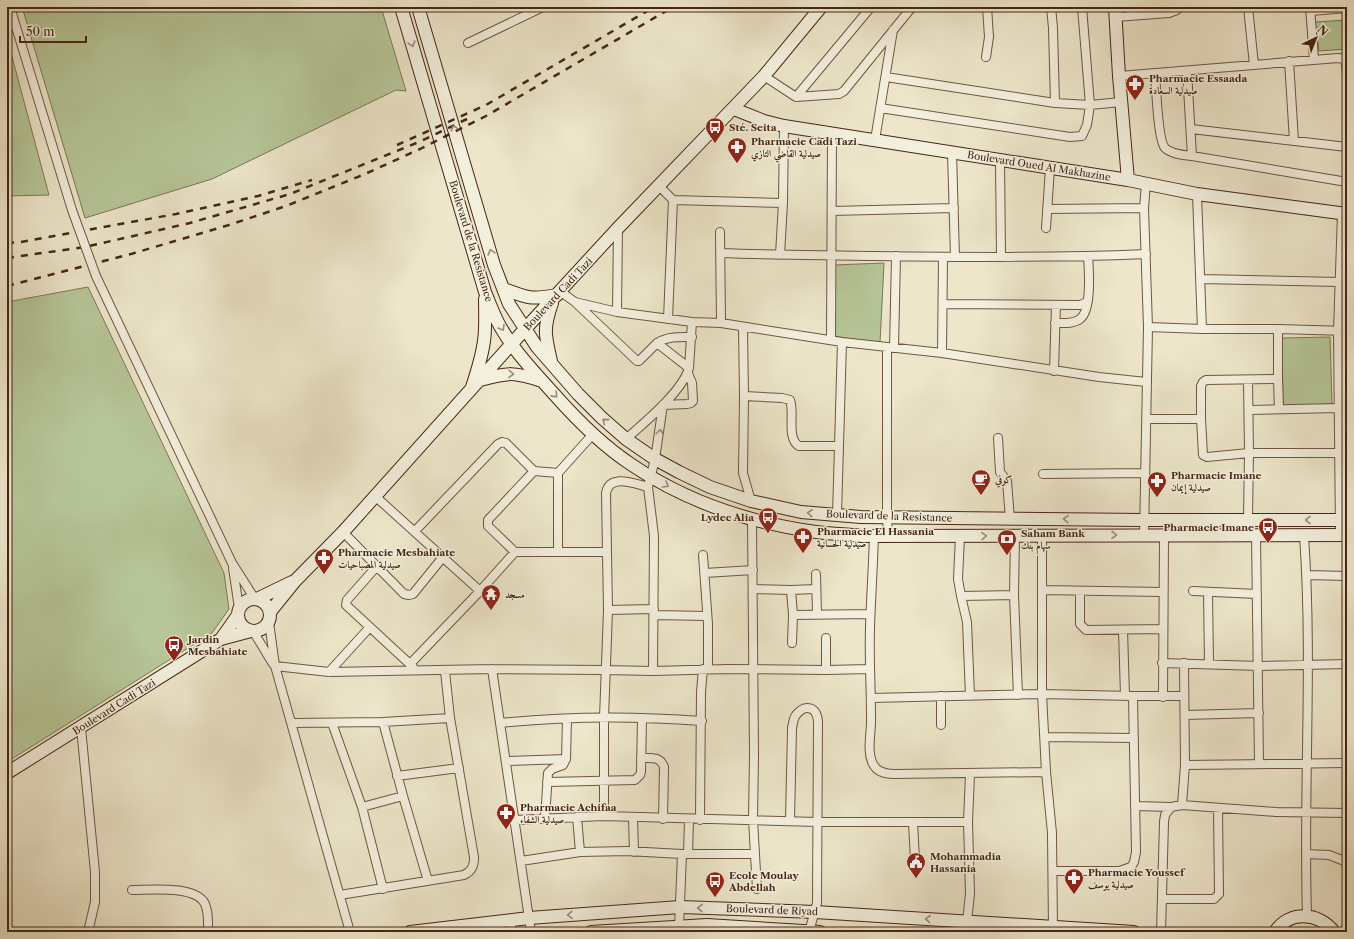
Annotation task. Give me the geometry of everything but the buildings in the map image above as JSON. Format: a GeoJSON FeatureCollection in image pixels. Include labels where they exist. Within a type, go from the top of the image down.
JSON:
{"type":"FeatureCollection","features":[{"type":"Feature","properties":{"kind":"main road","name":"Boulevard de la Resistance"},"geometry":{"type":"LineString","coordinates":[[401,7],[484,292],[501,328],[542,381],[593,434],[632,465],[649,482],[678,492],[713,507],[752,519],[817,532],[874,536],[1344,536]]}},
{"type":"Feature","properties":{"kind":"main road","name":"Boulevard de la Resistance"},"geometry":{"type":"LineString","coordinates":[[418,7],[494,265],[509,304],[537,347],[602,418],[626,439],[679,472],[710,487],[751,501],[800,512],[838,516],[1010,519],[1343,520]]}},
{"type":"Feature","properties":{"kind":"main road","name":"Boulevard Cadi Tazi"},"geometry":{"type":"LineString","coordinates":[[270,617],[295,581],[343,532],[525,329],[618,228],[734,109],[764,76],[821,7]]}},
{"type":"Feature","properties":{"kind":"main road"},"geometry":{"type":"LineString","coordinates":[[1116,12],[1119,76],[1128,180]]}},
{"type":"Feature","properties":{"kind":"main road","name":"Boulevard Oued Al Makhazine"},"geometry":{"type":"LineString","coordinates":[[734,109],[764,121],[784,126],[1128,180],[1198,194],[1344,214]]}},
{"type":"Feature","properties":{"kind":"main road"},"geometry":{"type":"LineString","coordinates":[[504,289],[530,298],[538,299],[557,296],[545,328],[546,340],[552,364]]}},
{"type":"Feature","properties":{"kind":"main road"},"geometry":{"type":"LineString","coordinates":[[470,391],[480,362],[484,341],[486,322],[484,292]]}},
{"type":"Feature","properties":{"kind":"main road"},"geometry":{"type":"LineString","coordinates":[[480,380],[511,373],[542,381]]}},
{"type":"Feature","properties":{"kind":"main road","name":"Boulevard Cadi Tazi"},"geometry":{"type":"LineString","coordinates":[[256,599],[295,581]]}},
{"type":"Feature","properties":{"kind":"main road"},"geometry":{"type":"LineString","coordinates":[[256,599],[266,604],[270,617],[265,627],[260,631],[252,631],[242,625],[239,620],[239,612],[246,601],[256,599]]}},
{"type":"Feature","properties":{"kind":"main road","name":"Boulevard Cadi Tazi"},"geometry":{"type":"LineString","coordinates":[[221,640],[239,612]]}},
{"type":"Feature","properties":{"kind":"main road","name":"Boulevard Cadi Tazi"},"geometry":{"type":"LineString","coordinates":[[7,773],[221,640],[252,631]]}},
{"type":"Feature","properties":{"kind":"main road","name":"Boulevard de Riyad"},"geometry":{"type":"LineString","coordinates":[[410,932],[511,926],[529,918],[680,907],[815,912],[967,922],[1005,928],[1134,932]]}},
{"type":"Feature","properties":{"kind":"main road"},"geometry":{"type":"LineString","coordinates":[[1276,932],[1291,918],[1299,916],[1317,918],[1326,923],[1334,932]]}},
{"type":"Feature","properties":{"kind":"main road","name":"Boulevard de Riyad"},"geometry":{"type":"LineString","coordinates":[[591,932],[707,925],[813,932]]}},
{"type":"Feature","properties":{"kind":"street"},"geometry":{"type":"LineString","coordinates":[[10,7],[72,210],[96,276],[232,563],[256,599]]}},
{"type":"Feature","properties":{"kind":"street"},"geometry":{"type":"LineString","coordinates":[[468,43],[543,7]]}},
{"type":"Feature","properties":{"kind":"street"},"geometry":{"type":"LineString","coordinates":[[796,97],[872,7]]}},
{"type":"Feature","properties":{"kind":"street"},"geometry":{"type":"LineString","coordinates":[[764,76],[796,97],[842,92],[912,7]]}},
{"type":"Feature","properties":{"kind":"street"},"geometry":{"type":"LineString","coordinates":[[986,57],[989,37],[987,7]]}},
{"type":"Feature","properties":{"kind":"street"},"geometry":{"type":"LineString","coordinates":[[1051,7],[1055,103]]}},
{"type":"Feature","properties":{"kind":"street"},"geometry":{"type":"LineString","coordinates":[[880,108],[1070,137],[1082,136],[1087,125],[1090,105],[1082,7]]}},
{"type":"Feature","properties":{"kind":"street"},"geometry":{"type":"LineString","coordinates":[[1116,12],[1169,14],[1177,10],[1178,7]]}},
{"type":"Feature","properties":{"kind":"street"},"geometry":{"type":"LineString","coordinates":[[1248,7],[1254,65]]}},
{"type":"Feature","properties":{"kind":"street"},"geometry":{"type":"LineString","coordinates":[[1314,59],[1310,9],[1347,8]]}},
{"type":"Feature","properties":{"kind":"street"},"geometry":{"type":"LineString","coordinates":[[875,140],[893,29]]}},
{"type":"Feature","properties":{"kind":"street"},"geometry":{"type":"LineString","coordinates":[[1119,76],[1338,58],[1344,59],[1347,75]]}},
{"type":"Feature","properties":{"kind":"street"},"geometry":{"type":"LineString","coordinates":[[1289,61],[1294,141]]}},
{"type":"Feature","properties":{"kind":"street"},"geometry":{"type":"LineString","coordinates":[[1187,71],[1192,156]]}},
{"type":"Feature","properties":{"kind":"street"},"geometry":{"type":"LineString","coordinates":[[1155,73],[1162,142],[1165,148],[1170,151],[1347,182]]}},
{"type":"Feature","properties":{"kind":"street"},"geometry":{"type":"LineString","coordinates":[[886,77],[1055,103],[1090,105],[1121,102]]}},
{"type":"Feature","properties":{"kind":"street"},"geometry":{"type":"LineString","coordinates":[[780,255],[783,203],[784,126]]}},
{"type":"Feature","properties":{"kind":"street"},"geometry":{"type":"LineString","coordinates":[[1191,128],[1347,148]]}},
{"type":"Feature","properties":{"kind":"street"},"geometry":{"type":"LineString","coordinates":[[831,340],[832,134]]}},
{"type":"Feature","properties":{"kind":"street"},"geometry":{"type":"LineString","coordinates":[[952,152],[955,257]]}},
{"type":"Feature","properties":{"kind":"street"},"geometry":{"type":"LineString","coordinates":[[1000,160],[1001,256]]}},
{"type":"Feature","properties":{"kind":"street"},"geometry":{"type":"LineString","coordinates":[[1046,228],[1050,168]]}},
{"type":"Feature","properties":{"kind":"street"},"geometry":{"type":"LineString","coordinates":[[1144,536],[1144,473],[1147,419],[1146,382],[1148,327],[1144,208],[1146,183]]}},
{"type":"Feature","properties":{"kind":"street"},"geometry":{"type":"LineString","coordinates":[[659,186],[673,200],[783,203]]}},
{"type":"Feature","properties":{"kind":"street"},"geometry":{"type":"LineString","coordinates":[[1198,194],[1202,329]]}},
{"type":"Feature","properties":{"kind":"street"},"geometry":{"type":"LineString","coordinates":[[668,319],[673,200]]}},
{"type":"Feature","properties":{"kind":"street"},"geometry":{"type":"LineString","coordinates":[[832,211],[954,208]]}},
{"type":"Feature","properties":{"kind":"street"},"geometry":{"type":"LineString","coordinates":[[1047,209],[1144,208]]}},
{"type":"Feature","properties":{"kind":"street"},"geometry":{"type":"LineString","coordinates":[[1344,214],[1338,332],[1343,381],[1340,408],[1344,424],[1340,453],[1343,470],[1344,536]]}},
{"type":"Feature","properties":{"kind":"street"},"geometry":{"type":"LineString","coordinates":[[617,312],[618,228]]}},
{"type":"Feature","properties":{"kind":"street"},"geometry":{"type":"LineString","coordinates":[[720,232],[721,323]]}},
{"type":"Feature","properties":{"kind":"street"},"geometry":{"type":"LineString","coordinates":[[721,253],[943,257],[1146,254]]}},
{"type":"Feature","properties":{"kind":"street"},"geometry":{"type":"LineString","coordinates":[[888,536],[887,517],[891,347],[896,256]]}},
{"type":"Feature","properties":{"kind":"street"},"geometry":{"type":"LineString","coordinates":[[1055,323],[1075,322],[1084,314],[1089,294],[1088,256]]}},
{"type":"Feature","properties":{"kind":"street"},"geometry":{"type":"LineString","coordinates":[[942,353],[943,257]]}},
{"type":"Feature","properties":{"kind":"street"},"geometry":{"type":"LineString","coordinates":[[1201,279],[1340,282]]}},
{"type":"Feature","properties":{"kind":"street"},"geometry":{"type":"LineString","coordinates":[[557,296],[617,312],[692,322],[721,323],[842,342],[942,353],[1054,371],[1146,382]]}},
{"type":"Feature","properties":{"kind":"street"},"geometry":{"type":"LineString","coordinates":[[575,302],[637,361],[639,361],[664,338],[692,337]]}},
{"type":"Feature","properties":{"kind":"street"},"geometry":{"type":"LineString","coordinates":[[943,304],[1080,305],[1087,302]]}},
{"type":"Feature","properties":{"kind":"street"},"geometry":{"type":"LineString","coordinates":[[1054,371],[1056,305]]}},
{"type":"Feature","properties":{"kind":"street"},"geometry":{"type":"LineString","coordinates":[[663,405],[690,404],[693,401],[692,383],[689,371],[692,322]]}},
{"type":"Feature","properties":{"kind":"street"},"geometry":{"type":"LineString","coordinates":[[743,327],[743,473],[751,501]]}},
{"type":"Feature","properties":{"kind":"street"},"geometry":{"type":"LineString","coordinates":[[1148,327],[1347,331]]}},
{"type":"Feature","properties":{"kind":"street"},"geometry":{"type":"LineString","coordinates":[[1278,329],[1278,379],[1280,409]]}},
{"type":"Feature","properties":{"kind":"street"},"geometry":{"type":"LineString","coordinates":[[838,516],[838,446],[842,342]]}},
{"type":"Feature","properties":{"kind":"street"},"geometry":{"type":"LineString","coordinates":[[657,343],[689,371]]}},
{"type":"Feature","properties":{"kind":"street"},"geometry":{"type":"LineString","coordinates":[[626,439],[663,405],[689,371]]}},
{"type":"Feature","properties":{"kind":"street"},"geometry":{"type":"LineString","coordinates":[[1278,379],[1206,380],[1203,382],[1201,386],[1203,455],[1207,457],[1249,454],[1340,453]]}},
{"type":"Feature","properties":{"kind":"street"},"geometry":{"type":"LineString","coordinates":[[1248,380],[1248,520]]}},
{"type":"Feature","properties":{"kind":"street"},"geometry":{"type":"LineString","coordinates":[[744,396],[782,398],[790,400],[792,408],[792,438],[794,443],[799,446],[838,446]]}},
{"type":"Feature","properties":{"kind":"street"},"geometry":{"type":"LineString","coordinates":[[653,671],[654,536],[649,482],[655,458],[663,405]]}},
{"type":"Feature","properties":{"kind":"street"},"geometry":{"type":"LineString","coordinates":[[1249,410],[1340,408]]}},
{"type":"Feature","properties":{"kind":"street"},"geometry":{"type":"LineString","coordinates":[[1147,419],[1201,419]]}},
{"type":"Feature","properties":{"kind":"street"},"geometry":{"type":"LineString","coordinates":[[558,552],[558,473],[593,434]]}},
{"type":"Feature","properties":{"kind":"street"},"geometry":{"type":"LineString","coordinates":[[998,438],[1000,472],[1007,481],[1010,519]]}},
{"type":"Feature","properties":{"kind":"street"},"geometry":{"type":"LineString","coordinates":[[415,531],[498,444],[502,442],[506,443],[534,471],[558,473]]}},
{"type":"Feature","properties":{"kind":"street"},"geometry":{"type":"LineString","coordinates":[[534,471],[488,520],[488,526],[515,552],[607,552]]}},
{"type":"Feature","properties":{"kind":"street"},"geometry":{"type":"LineString","coordinates":[[1043,474],[1144,473]]}},
{"type":"Feature","properties":{"kind":"street"},"geometry":{"type":"LineString","coordinates":[[604,816],[604,718],[608,610],[606,493],[609,485],[614,482],[649,482]]}},
{"type":"Feature","properties":{"kind":"street"},"geometry":{"type":"LineString","coordinates":[[375,496],[480,591]]}},
{"type":"Feature","properties":{"kind":"street"},"geometry":{"type":"LineString","coordinates":[[752,519],[753,820],[757,889]]}},
{"type":"Feature","properties":{"kind":"street"},"geometry":{"type":"LineString","coordinates":[[343,532],[404,594],[413,594],[444,557]]}},
{"type":"Feature","properties":{"kind":"street"},"geometry":{"type":"LineString","coordinates":[[1015,535],[1014,595],[1018,695]]}},
{"type":"Feature","properties":{"kind":"street"},"geometry":{"type":"LineString","coordinates":[[1042,535],[1042,694],[1046,772],[1052,833],[1053,929]]}},
{"type":"Feature","properties":{"kind":"street"},"geometry":{"type":"LineString","coordinates":[[874,536],[870,614],[870,754],[873,765],[886,774],[1046,772]]}},
{"type":"Feature","properties":{"kind":"street"},"geometry":{"type":"LineString","coordinates":[[960,536],[958,580],[967,622],[970,696]]}},
{"type":"Feature","properties":{"kind":"street"},"geometry":{"type":"LineString","coordinates":[[1163,697],[1162,663],[1164,536]]}},
{"type":"Feature","properties":{"kind":"street"},"geometry":{"type":"LineString","coordinates":[[1256,536],[1259,666],[1259,764]]}},
{"type":"Feature","properties":{"kind":"street"},"geometry":{"type":"LineString","coordinates":[[1304,536],[1307,575],[1308,664],[1308,764],[1305,813],[1307,916]]}},
{"type":"Feature","properties":{"kind":"street"},"geometry":{"type":"LineString","coordinates":[[410,664],[515,552]]}},
{"type":"Feature","properties":{"kind":"street"},"geometry":{"type":"LineString","coordinates":[[700,820],[702,721],[701,692],[709,644],[703,555]]}},
{"type":"Feature","properties":{"kind":"street"},"geometry":{"type":"LineString","coordinates":[[232,563],[239,612]]}},
{"type":"Feature","properties":{"kind":"street"},"geometry":{"type":"LineString","coordinates":[[377,566],[345,603],[346,606],[417,670]]}},
{"type":"Feature","properties":{"kind":"street"},"geometry":{"type":"LineString","coordinates":[[705,573],[753,570]]}},
{"type":"Feature","properties":{"kind":"street"},"geometry":{"type":"LineString","coordinates":[[816,574],[817,614]]}},
{"type":"Feature","properties":{"kind":"street"},"geometry":{"type":"LineString","coordinates":[[1307,575],[1347,576]]}},
{"type":"Feature","properties":{"kind":"street"},"geometry":{"type":"LineString","coordinates":[[753,588],[791,590],[816,589]]}},
{"type":"Feature","properties":{"kind":"street"},"geometry":{"type":"LineString","coordinates":[[791,590],[793,615],[792,643]]}},
{"type":"Feature","properties":{"kind":"street"},"geometry":{"type":"LineString","coordinates":[[1042,590],[1163,592]]}},
{"type":"Feature","properties":{"kind":"street"},"geometry":{"type":"LineString","coordinates":[[1080,591],[1080,620],[1082,628],[1090,631],[1163,629]]}},
{"type":"Feature","properties":{"kind":"street"},"geometry":{"type":"LineString","coordinates":[[1192,591],[1257,594]]}},
{"type":"Feature","properties":{"kind":"street"},"geometry":{"type":"LineString","coordinates":[[1208,592],[1209,664]]}},
{"type":"Feature","properties":{"kind":"street"},"geometry":{"type":"LineString","coordinates":[[961,596],[1014,595]]}},
{"type":"Feature","properties":{"kind":"street"},"geometry":{"type":"LineString","coordinates":[[608,610],[707,616]]}},
{"type":"Feature","properties":{"kind":"street"},"geometry":{"type":"LineString","coordinates":[[793,615],[870,614]]}},
{"type":"Feature","properties":{"kind":"street"},"geometry":{"type":"LineString","coordinates":[[270,617],[275,666],[350,932]]}},
{"type":"Feature","properties":{"kind":"street"},"geometry":{"type":"LineString","coordinates":[[329,672],[370,627]]}},
{"type":"Feature","properties":{"kind":"street"},"geometry":{"type":"LineString","coordinates":[[1053,871],[1119,871],[1131,868],[1134,862],[1136,852],[1134,738],[1124,630]]}},
{"type":"Feature","properties":{"kind":"street"},"geometry":{"type":"LineString","coordinates":[[252,631],[275,666]]}},
{"type":"Feature","properties":{"kind":"street"},"geometry":{"type":"LineString","coordinates":[[826,638],[826,670]]}},
{"type":"Feature","properties":{"kind":"street"},"geometry":{"type":"LineString","coordinates":[[1162,663],[1259,666],[1347,664]]}},
{"type":"Feature","properties":{"kind":"street"},"geometry":{"type":"LineString","coordinates":[[1182,805],[1185,765],[1184,663]]}},
{"type":"Feature","properties":{"kind":"street"},"geometry":{"type":"LineString","coordinates":[[275,666],[329,672],[417,670],[653,671],[752,668],[826,670],[870,669]]}},
{"type":"Feature","properties":{"kind":"street"},"geometry":{"type":"LineString","coordinates":[[492,670],[531,932]]}},
{"type":"Feature","properties":{"kind":"street"},"geometry":{"type":"LineString","coordinates":[[340,895],[464,876],[472,869],[474,856],[450,718],[445,671]]}},
{"type":"Feature","properties":{"kind":"street"},"geometry":{"type":"LineString","coordinates":[[871,698],[1042,694],[1163,697],[1184,696]]}},
{"type":"Feature","properties":{"kind":"street"},"geometry":{"type":"LineString","coordinates":[[941,696],[941,725]]}},
{"type":"Feature","properties":{"kind":"street"},"geometry":{"type":"LineString","coordinates":[[790,821],[792,728],[796,715],[809,708],[814,710],[817,714],[817,903],[813,932]]}},
{"type":"Feature","properties":{"kind":"street"},"geometry":{"type":"LineString","coordinates":[[1184,715],[1259,713]]}},
{"type":"Feature","properties":{"kind":"street"},"geometry":{"type":"LineString","coordinates":[[291,723],[383,722],[450,718]]}},
{"type":"Feature","properties":{"kind":"street"},"geometry":{"type":"LineString","coordinates":[[500,723],[545,719],[604,718],[702,721]]}},
{"type":"Feature","properties":{"kind":"street"},"geometry":{"type":"LineString","coordinates":[[547,782],[635,780],[638,778],[641,772],[642,718]]}},
{"type":"Feature","properties":{"kind":"street"},"geometry":{"type":"LineString","coordinates":[[545,818],[549,771],[561,766],[566,758],[567,719]]}},
{"type":"Feature","properties":{"kind":"street"},"geometry":{"type":"LineString","coordinates":[[383,722],[397,776],[428,881]]}},
{"type":"Feature","properties":{"kind":"street"},"geometry":{"type":"LineString","coordinates":[[332,723],[362,807],[383,889]]}},
{"type":"Feature","properties":{"kind":"street"},"geometry":{"type":"LineString","coordinates":[[81,728],[95,872],[95,902],[88,932]]}},
{"type":"Feature","properties":{"kind":"street"},"geometry":{"type":"LineString","coordinates":[[1045,737],[1134,738]]}},
{"type":"Feature","properties":{"kind":"street"},"geometry":{"type":"LineString","coordinates":[[506,761],[566,758]]}},
{"type":"Feature","properties":{"kind":"street"},"geometry":{"type":"LineString","coordinates":[[641,758],[657,758],[662,762],[664,767],[663,819]]}},
{"type":"Feature","properties":{"kind":"street"},"geometry":{"type":"LineString","coordinates":[[1185,765],[1347,763]]}},
{"type":"Feature","properties":{"kind":"street"},"geometry":{"type":"LineString","coordinates":[[397,776],[459,768]]}},
{"type":"Feature","properties":{"kind":"street"},"geometry":{"type":"LineString","coordinates":[[967,922],[970,893],[968,822],[970,774]]}},
{"type":"Feature","properties":{"kind":"street"},"geometry":{"type":"LineString","coordinates":[[362,807],[403,796]]}},
{"type":"Feature","properties":{"kind":"street"},"geometry":{"type":"LineString","coordinates":[[1135,806],[1171,807],[1182,805],[1305,813],[1347,813]]}},
{"type":"Feature","properties":{"kind":"street"},"geometry":{"type":"LineString","coordinates":[[1161,932],[1164,822],[1165,816],[1171,807]]}},
{"type":"Feature","properties":{"kind":"street"},"geometry":{"type":"LineString","coordinates":[[1162,899],[1207,900],[1214,899],[1219,894],[1218,808]]}},
{"type":"Feature","properties":{"kind":"street"},"geometry":{"type":"LineString","coordinates":[[515,820],[604,816],[689,820],[968,822]]}},
{"type":"Feature","properties":{"kind":"street"},"geometry":{"type":"LineString","coordinates":[[577,817],[580,852]]}},
{"type":"Feature","properties":{"kind":"street"},"geometry":{"type":"LineString","coordinates":[[633,817],[634,852]]}},
{"type":"Feature","properties":{"kind":"street"},"geometry":{"type":"LineString","coordinates":[[679,927],[689,820]]}},
{"type":"Feature","properties":{"kind":"street"},"geometry":{"type":"LineString","coordinates":[[913,822],[915,860]]}},
{"type":"Feature","properties":{"kind":"street"},"geometry":{"type":"LineString","coordinates":[[521,861],[580,852],[755,854]]}},
{"type":"Feature","properties":{"kind":"street"},"geometry":{"type":"LineString","coordinates":[[1306,854],[1329,855],[1347,862]]}},
{"type":"Feature","properties":{"kind":"street"},"geometry":{"type":"LineString","coordinates":[[132,890],[181,891],[196,894],[205,904],[208,913],[208,932]]}},
{"type":"Feature","properties":{"kind":"green space"},"geometry":{"type":"Polygon","coordinates":[[[22,7],[381,7],[406,91],[396,90],[212,179],[85,218],[22,7]]]}},
{"type":"Feature","properties":{"kind":"green space"},"geometry":{"type":"Polygon","coordinates":[[[1347,20],[1347,49],[1319,51],[1315,22],[1347,20]]]}},
{"type":"Feature","properties":{"kind":"green space"},"geometry":{"type":"Polygon","coordinates":[[[7,38],[49,195],[7,196],[7,38]]]}},
{"type":"Feature","properties":{"kind":"green space"},"geometry":{"type":"Polygon","coordinates":[[[884,263],[880,343],[832,336],[834,265],[884,263]]]}},
{"type":"Feature","properties":{"kind":"green space"},"geometry":{"type":"Polygon","coordinates":[[[88,287],[224,573],[229,609],[212,633],[7,762],[7,302],[88,287]]]}},
{"type":"Feature","properties":{"kind":"green space"},"geometry":{"type":"Polygon","coordinates":[[[1330,337],[1332,404],[1283,406],[1282,338],[1330,337]]]}},
{"type":"Feature","properties":{"kind":"railway"},"geometry":{"type":"LineString","coordinates":[[397,145],[486,105],[654,7]]}},
{"type":"Feature","properties":{"kind":"railway"},"geometry":{"type":"LineString","coordinates":[[7,286],[131,254],[229,225],[286,206],[365,174],[420,149],[486,116],[673,7]]}},
{"type":"Feature","properties":{"kind":"railway"},"geometry":{"type":"LineString","coordinates":[[7,258],[85,247],[190,223],[290,194],[419,142],[467,119]]}},
{"type":"Feature","properties":{"kind":"railway"},"geometry":{"type":"LineString","coordinates":[[7,243],[21,242],[176,214],[258,196],[312,180]]}},
{"type":"Feature","properties":{"kind":"place","name":"Pharmacie Essaada صيدلية السعادة"},"geometry":{"type":"Point","coordinates":[1135,101]}},
{"type":"Feature","properties":{"kind":"place","name":"Sté. Seita"},"geometry":{"type":"Point","coordinates":[715,144]}},
{"type":"Feature","properties":{"kind":"place","name":"Pharmacie Cadi Tazi صيدلية القاضي التازي"},"geometry":{"type":"Point","coordinates":[737,164]}},
{"type":"Feature","properties":{"kind":"place","name":"كوفي"},"geometry":{"type":"Point","coordinates":[981,496]}},
{"type":"Feature","properties":{"kind":"place","name":"Pharmacie Imane صيدلية إيمان"},"geometry":{"type":"Point","coordinates":[1157,498]}},
{"type":"Feature","properties":{"kind":"place","name":"Lydec Alia"},"geometry":{"type":"Point","coordinates":[768,534]}},
{"type":"Feature","properties":{"kind":"place","name":"Pharmacie Imane"},"geometry":{"type":"Point","coordinates":[1268,544]}},
{"type":"Feature","properties":{"kind":"place","name":"Pharmacie El Hassania صيدلية الحسانية"},"geometry":{"type":"Point","coordinates":[803,554]}},
{"type":"Feature","properties":{"kind":"place","name":"Saham Bank سهام بنك"},"geometry":{"type":"Point","coordinates":[1007,556]}},
{"type":"Feature","properties":{"kind":"place","name":"Pharmacie Mesbahiate صيدلية المصباحيات"},"geometry":{"type":"Point","coordinates":[324,575]}},
{"type":"Feature","properties":{"kind":"place","name":"مسجد"},"geometry":{"type":"Point","coordinates":[491,611]}},
{"type":"Feature","properties":{"kind":"place","name":"Jardin Mesbahiate"},"geometry":{"type":"Point","coordinates":[174,662]}},
{"type":"Feature","properties":{"kind":"place","name":"Pharmacie Achifaa صيدلية الشفاء"},"geometry":{"type":"Point","coordinates":[506,830]}},
{"type":"Feature","properties":{"kind":"place","name":"Mohammadia Hassania"},"geometry":{"type":"Point","coordinates":[916,879]}},
{"type":"Feature","properties":{"kind":"place","name":"Pharmacie Youssef صيدلية يوسف"},"geometry":{"type":"Point","coordinates":[1074,895]}},
{"type":"Feature","properties":{"kind":"place","name":"Ecole Moulay Abdellah"},"geometry":{"type":"Point","coordinates":[715,898]}}]}
